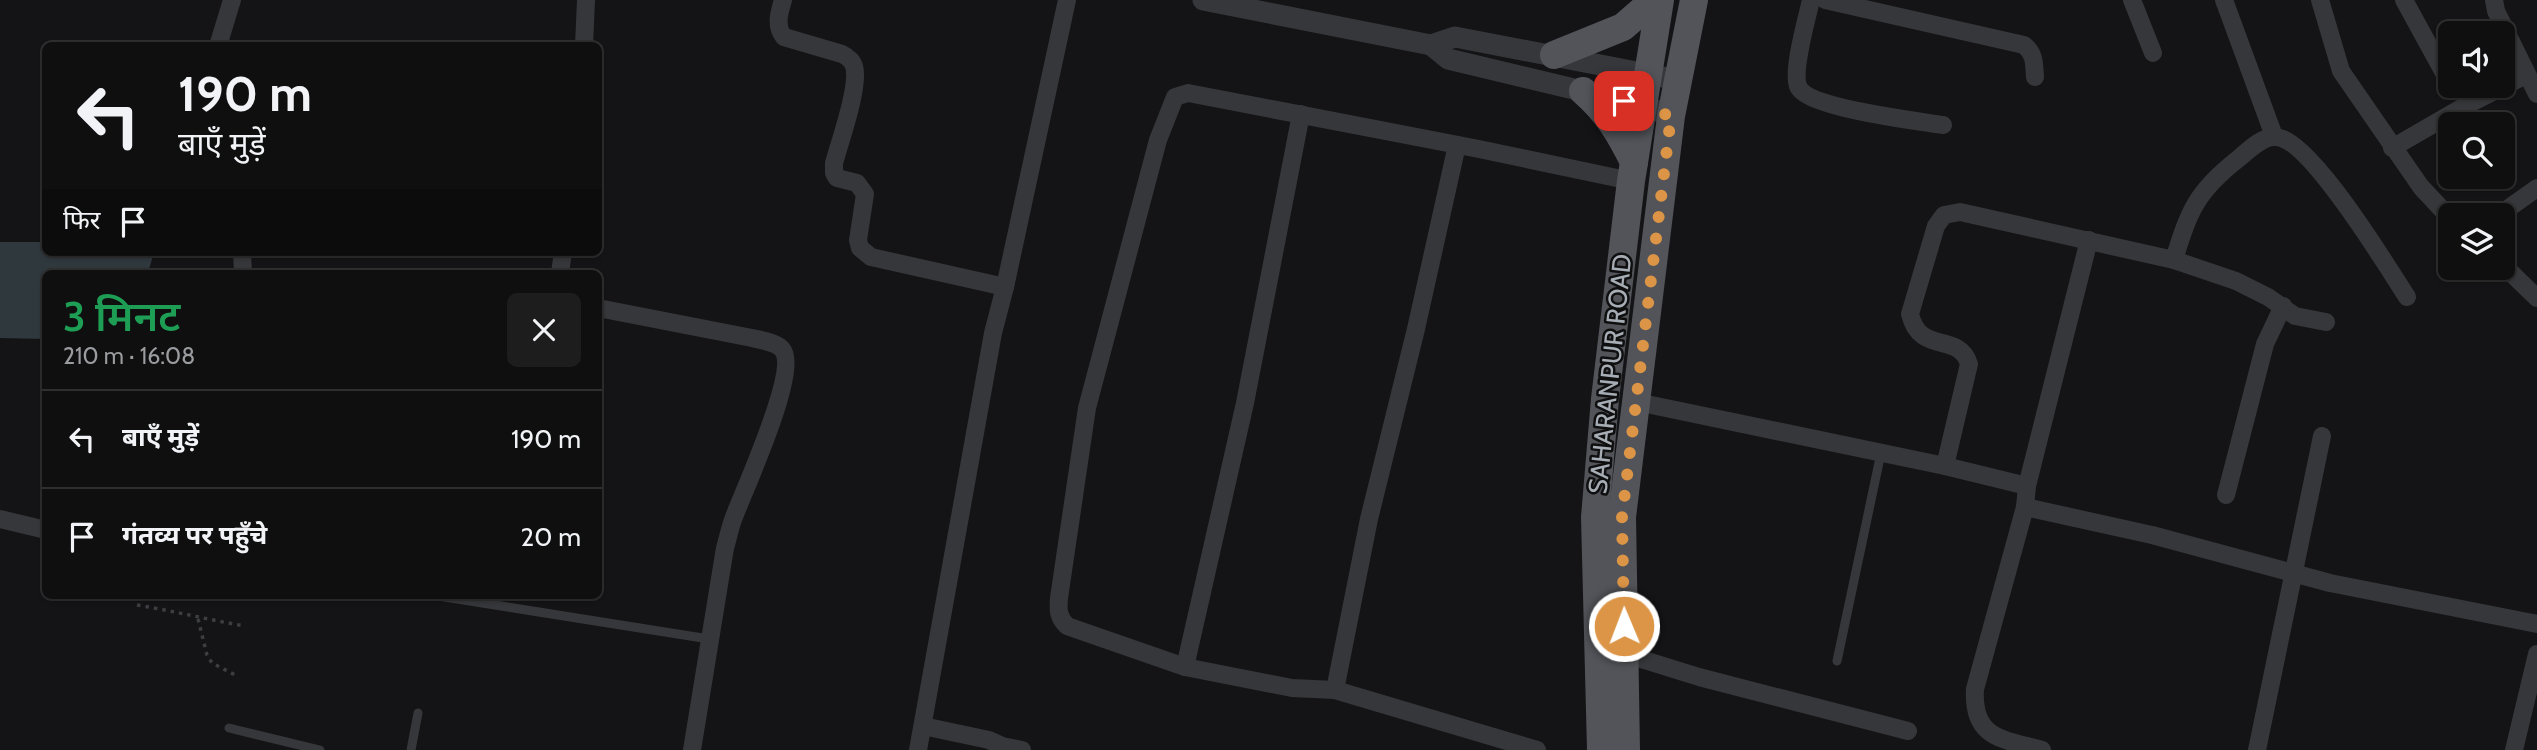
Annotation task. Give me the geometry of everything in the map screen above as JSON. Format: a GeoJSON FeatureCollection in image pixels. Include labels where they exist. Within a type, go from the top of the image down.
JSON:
{"type":"FeatureCollection","features":[{"type":"Feature","properties":{"kind":"main road"},"geometry":{"type":"LineString","coordinates":[[1554,55],[1623,27],[1654,0]]}},
{"type":"Feature","properties":{"kind":"main road","name":"SAHARANPUR ROAD"},"geometry":{"type":"LineString","coordinates":[[1626,750],[1625,654],[1609,517],[1637,402],[1658,111],[1649,73],[1660,0]]}},
{"type":"Feature","properties":{"kind":"main road","name":"SAHARANPUR ROAD"},"geometry":{"type":"LineString","coordinates":[[1601,750],[1609,517],[1605,399],[1633,171],[1658,111],[1678,80],[1694,0]]}},
{"type":"Feature","properties":{"kind":"main road"},"geometry":{"type":"LineString","coordinates":[[1583,91],[1604,110],[1618,130],[1633,171]]}},
{"type":"Feature","properties":{"kind":"street"},"geometry":{"type":"LineString","coordinates":[[219,42],[232,0]]}},
{"type":"Feature","properties":{"kind":"street"},"geometry":{"type":"LineString","coordinates":[[584,42],[586,0]]}},
{"type":"Feature","properties":{"kind":"street"},"geometry":{"type":"LineString","coordinates":[[783,0],[778,19],[779,30],[784,37],[842,54],[850,59],[853,65],[854,91],[834,163],[834,173],[837,178],[857,183],[864,194],[858,240],[860,248],[871,257],[1005,288]]}},
{"type":"Feature","properties":{"kind":"street"},"geometry":{"type":"LineString","coordinates":[[918,750],[990,346],[1067,0]]}},
{"type":"Feature","properties":{"kind":"street"},"geometry":{"type":"LineString","coordinates":[[1203,0],[1242,4],[1431,46],[1448,59],[1658,111]]}},
{"type":"Feature","properties":{"kind":"street"},"geometry":{"type":"LineString","coordinates":[[1811,0],[1801,39],[1797,78],[1798,87],[1804,94],[1816,101],[1943,125]]}},
{"type":"Feature","properties":{"kind":"street"},"geometry":{"type":"LineString","coordinates":[[1825,0],[2024,45],[2031,50],[2034,58],[2035,77]]}},
{"type":"Feature","properties":{"kind":"street"},"geometry":{"type":"LineString","coordinates":[[2132,0],[2152,53]]}},
{"type":"Feature","properties":{"kind":"street"},"geometry":{"type":"LineString","coordinates":[[2224,0],[2274,136]]}},
{"type":"Feature","properties":{"kind":"street"},"geometry":{"type":"LineString","coordinates":[[2320,0],[2341,71],[2392,148],[2438,205]]}},
{"type":"Feature","properties":{"kind":"street"},"geometry":{"type":"LineString","coordinates":[[2404,0],[2438,63]]}},
{"type":"Feature","properties":{"kind":"street"},"geometry":{"type":"LineString","coordinates":[[2494,0],[2496,11],[2537,94]]}},
{"type":"Feature","properties":{"kind":"street"},"geometry":{"type":"LineString","coordinates":[[1431,46],[1455,37],[1678,80]]}},
{"type":"Feature","properties":{"kind":"street"},"geometry":{"type":"LineString","coordinates":[[2392,148],[2462,107],[2526,75]]}},
{"type":"Feature","properties":{"kind":"street"},"geometry":{"type":"LineString","coordinates":[[1530,750],[1335,690],[1292,688],[1185,667],[1067,626],[1058,612],[1059,598],[1087,408],[1158,140],[1175,97],[1188,93],[1457,145],[1633,171]]}},
{"type":"Feature","properties":{"kind":"street"},"geometry":{"type":"LineString","coordinates":[[2457,98],[2462,107]]}},
{"type":"Feature","properties":{"kind":"street"},"geometry":{"type":"LineString","coordinates":[[1185,667],[1245,402],[1301,114]]}},
{"type":"Feature","properties":{"kind":"street"},"geometry":{"type":"LineString","coordinates":[[2174,260],[2186,219],[2197,198],[2216,177],[2237,160],[2261,141],[2274,136],[2285,139],[2324,176],[2341,197],[2407,297]]}},
{"type":"Feature","properties":{"kind":"street"},"geometry":{"type":"LineString","coordinates":[[1335,690],[1369,519],[1416,329],[1457,145]]}},
{"type":"Feature","properties":{"kind":"street"},"geometry":{"type":"LineString","coordinates":[[2515,204],[2537,188]]}},
{"type":"Feature","properties":{"kind":"street"},"geometry":{"type":"LineString","coordinates":[[1945,466],[1969,364],[1966,354],[1959,348],[1923,337],[1912,324],[1910,314],[1939,220],[1944,215],[1960,212],[2174,260],[2236,281],[2304,319],[2326,321]]}},
{"type":"Feature","properties":{"kind":"street"},"geometry":{"type":"LineString","coordinates":[[2042,750],[2004,740],[1986,730],[1977,718],[1975,689],[2025,507],[2027,486],[2089,240]]}},
{"type":"Feature","properties":{"kind":"street"},"geometry":{"type":"LineString","coordinates":[[2515,277],[2537,298]]}},
{"type":"Feature","properties":{"kind":"street"},"geometry":{"type":"LineString","coordinates":[[2226,495],[2265,344],[2283,306]]}},
{"type":"Feature","properties":{"kind":"street"},"geometry":{"type":"LineString","coordinates":[[602,308],[752,338],[776,345],[783,350],[786,359],[780,393],[768,433],[733,520],[709,639],[692,750]]}},
{"type":"Feature","properties":{"kind":"street"},"geometry":{"type":"LineString","coordinates":[[1637,402],[1945,466],[2027,486]]}},
{"type":"Feature","properties":{"kind":"street"},"geometry":{"type":"LineString","coordinates":[[2257,750],[2322,436]]}},
{"type":"Feature","properties":{"kind":"street"},"geometry":{"type":"LineString","coordinates":[[2025,507],[2152,535],[2330,583],[2537,624]]}},
{"type":"Feature","properties":{"kind":"street"},"geometry":{"type":"LineString","coordinates":[[0,519],[42,529]]}},
{"type":"Feature","properties":{"kind":"street"},"geometry":{"type":"LineString","coordinates":[[1625,654],[1699,677],[1908,731]]}},
{"type":"Feature","properties":{"kind":"street"},"geometry":{"type":"LineString","coordinates":[[2514,750],[2537,654]]}},
{"type":"Feature","properties":{"kind":"street"},"geometry":{"type":"LineString","coordinates":[[923,726],[1022,750]]}},
{"type":"Feature","properties":{"kind":"lane"},"geometry":{"type":"LineString","coordinates":[[1838,661],[1881,453]]}},
{"type":"Feature","properties":{"kind":"lane"},"geometry":{"type":"LineString","coordinates":[[457,599],[709,639]]}},
{"type":"Feature","properties":{"kind":"lane"},"geometry":{"type":"LineString","coordinates":[[411,750],[418,713]]}},
{"type":"Feature","properties":{"kind":"lane"},"geometry":{"type":"LineString","coordinates":[[229,728],[320,750]]}},
{"type":"Feature","properties":{"kind":"path"},"geometry":{"type":"LineString","coordinates":[[137,605],[245,626]]}},
{"type":"Feature","properties":{"kind":"path"},"geometry":{"type":"LineString","coordinates":[[198,619],[207,655],[212,663],[235,675]]}},
{"type":"Feature","properties":{"kind":"shaded area"},"geometry":{"type":"Polygon","coordinates":[[[0,242],[42,242],[42,256],[153,256],[149,270],[42,270],[42,339],[0,338],[0,242]]]}},
{"type":"Feature","properties":{"kind":"route"},"geometry":{"type":"LineString","coordinates":[[1624,101],[1671,116],[1622,517],[1624,626]]}}]}
